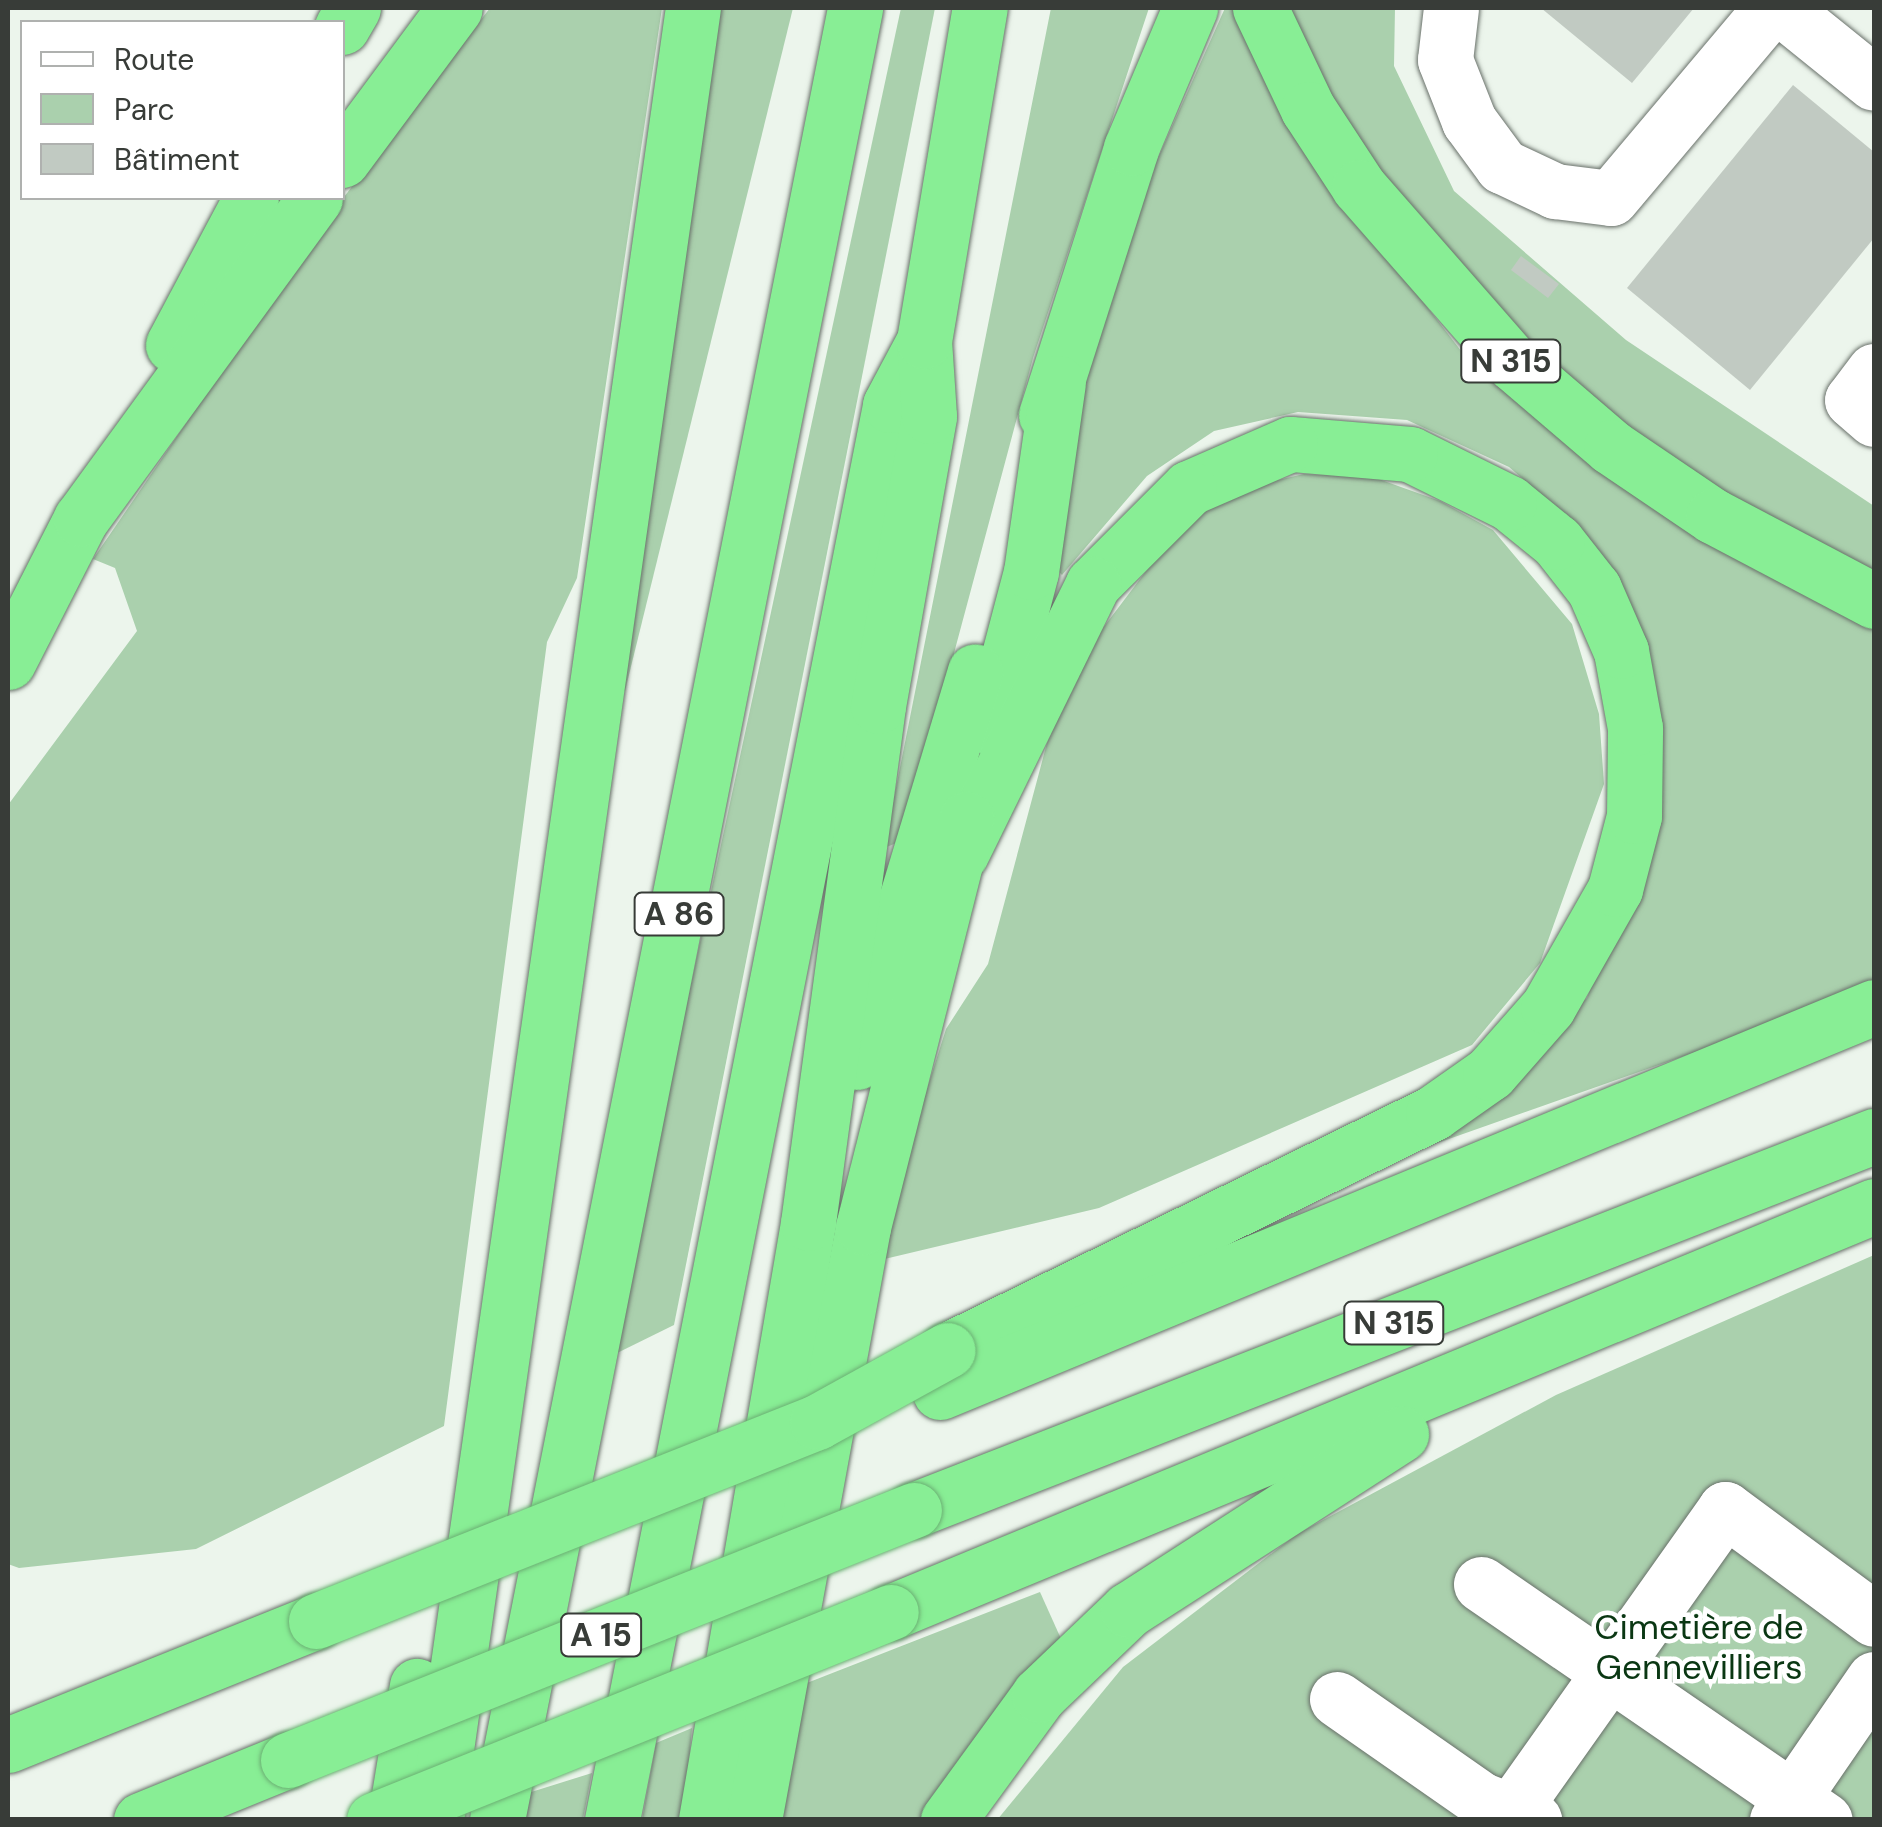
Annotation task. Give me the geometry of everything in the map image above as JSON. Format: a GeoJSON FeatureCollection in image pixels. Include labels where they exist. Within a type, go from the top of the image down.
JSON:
{"type":"FeatureCollection","features":[{"type":"Feature","properties":{"kind":"highway"},"geometry":{"type":"LineString","coordinates":[[345,156],[455,8]]}},
{"type":"Feature","properties":{"kind":"highway"},"geometry":{"type":"LineString","coordinates":[[436,1820],[482,1461],[693,8]]}},
{"type":"Feature","properties":{"kind":"highway","name":"A 86"},"geometry":{"type":"LineString","coordinates":[[498,1820],[855,8]]}},
{"type":"Feature","properties":{"kind":"highway"},"geometry":{"type":"LineString","coordinates":[[706,1820],[808,1223],[878,706],[929,416],[924,341],[980,8]]}},
{"type":"Feature","properties":{"kind":"highway"},"geometry":{"type":"LineString","coordinates":[[808,1223],[1130,148],[1190,8]]}},
{"type":"Feature","properties":{"kind":"highway","name":"N 315"},"geometry":{"type":"LineString","coordinates":[[1260,8],[1308,110],[1359,187],[1513,363],[1611,447],[1714,516],[1874,601]]}},
{"type":"Feature","properties":{"kind":"highway"},"geometry":{"type":"LineString","coordinates":[[8,662],[250,200]]}},
{"type":"Feature","properties":{"kind":"highway"},"geometry":{"type":"LineString","coordinates":[[81,519],[314,200]]}},
{"type":"Feature","properties":{"kind":"highway"},"geometry":{"type":"LineString","coordinates":[[612,1820],[890,404],[924,341]]}},
{"type":"Feature","properties":{"kind":"highway"},"geometry":{"type":"LineString","coordinates":[[754,1820],[863,1227],[1031,572],[1058,382]]}},
{"type":"Feature","properties":{"kind":"highway"},"geometry":{"type":"LineString","coordinates":[[944,1371],[1432,1112],[1490,1073],[1548,1007],[1615,889],[1634,798],[1636,728],[1621,652],[1594,590],[1557,542],[1508,503],[1410,454],[1290,444],[1189,488],[1093,584],[961,853]]}},
{"type":"Feature","properties":{"kind":"highway"},"geometry":{"type":"LineString","coordinates":[[8,1744],[944,1371],[1874,1007]]}},
{"type":"Feature","properties":{"kind":"highway","name":"N 315"},"geometry":{"type":"LineString","coordinates":[[914,1510],[1874,1136]]}},
{"type":"Feature","properties":{"kind":"highway"},"geometry":{"type":"LineString","coordinates":[[374,1820],[1554,1343],[1874,1206]]}},
{"type":"Feature","properties":{"kind":"highway"},"geometry":{"type":"LineString","coordinates":[[948,1820],[1039,1695],[1128,1610],[1554,1343]]}},
{"type":"Feature","properties":{"kind":"highway"},"geometry":{"type":"LineString","coordinates":[[394,1820],[445,1519],[482,1461]]}},
{"type":"Feature","properties":{"kind":"highway","name":"A 15"},"geometry":{"type":"LineString","coordinates":[[141,1820],[914,1510]]}},
{"type":"Feature","properties":{"kind":"street"},"geometry":{"type":"LineString","coordinates":[[1452,8],[1446,60],[1469,121],[1502,166],[1555,191],[1611,198],[1772,8]]}},
{"type":"Feature","properties":{"kind":"street"},"geometry":{"type":"LineString","coordinates":[[1780,8],[1874,83]]}},
{"type":"Feature","properties":{"kind":"street"},"geometry":{"type":"LineString","coordinates":[[1874,371],[1852,400],[1874,419]]}},
{"type":"Feature","properties":{"kind":"street"},"geometry":{"type":"LineString","coordinates":[[1337,1700],[1482,1800],[1518,1815],[1611,1671],[1725,1508],[1874,1618]]}},
{"type":"Feature","properties":{"kind":"street"},"geometry":{"type":"LineString","coordinates":[[1482,1584],[1611,1671],[1799,1812],[1874,1679]]}},
{"type":"Feature","properties":{"kind":"green space"},"geometry":{"type":"Polygon","coordinates":[[[490,8],[662,8],[577,578],[547,642],[444,1426],[196,1549],[19,1568],[8,1564],[8,805],[137,631],[115,568],[93,559],[345,196],[490,8]]]}},
{"type":"Feature","properties":{"kind":"green space"},"geometry":{"type":"Polygon","coordinates":[[[706,8],[793,8],[625,691],[599,697],[706,8]]]}},
{"type":"Feature","properties":{"kind":"green space"},"geometry":{"type":"Polygon","coordinates":[[[901,8],[935,8],[674,1325],[611,1356],[901,8]]]}},
{"type":"Feature","properties":{"kind":"green space"},"geometry":{"type":"Polygon","coordinates":[[[1051,8],[1149,8],[1033,358],[904,840],[884,848],[1051,8]]]}},
{"type":"Feature","properties":{"kind":"green space"},"geometry":{"type":"Polygon","coordinates":[[[1225,8],[1234,8],[1329,180],[1472,365],[1579,452],[1874,624],[1874,989],[1429,1146],[1587,998],[1648,828],[1571,520],[1509,467],[1407,420],[1298,412],[1214,431],[1147,476],[1062,575],[1044,556],[1107,272],[1225,8]]]}},
{"type":"Feature","properties":{"kind":"green space"},"geometry":{"type":"Polygon","coordinates":[[[1280,8],[1395,8],[1394,66],[1454,191],[1626,340],[1874,506],[1874,576],[1714,488],[1585,399],[1499,319],[1370,162],[1280,8]]]}},
{"type":"Feature","properties":{"kind":"green space"},"geometry":{"type":"Polygon","coordinates":[[[1304,474],[1373,477],[1440,501],[1493,530],[1572,624],[1599,714],[1604,784],[1540,963],[1472,1045],[1099,1208],[872,1262],[946,1029],[988,964],[1047,743],[1087,649],[1181,525],[1233,490],[1304,474]]]}},
{"type":"Feature","properties":{"kind":"green space","name":"Cimetière de Gennevilliers"},"geometry":{"type":"Polygon","coordinates":[[[1874,1255],[1874,1819],[997,1820],[1123,1667],[1297,1534],[1556,1395],[1874,1255]]]}},
{"type":"Feature","properties":{"kind":"green space"},"geometry":{"type":"Polygon","coordinates":[[[1040,1592],[1062,1641],[929,1819],[781,1820],[794,1688],[1040,1592]]]}},
{"type":"Feature","properties":{"kind":"green space"},"geometry":{"type":"Polygon","coordinates":[[[692,1728],[684,1819],[642,1820],[656,1743],[692,1728]]]}},
{"type":"Feature","properties":{"kind":"green space"},"geometry":{"type":"Polygon","coordinates":[[[592,1773],[583,1819],[523,1820],[528,1793],[592,1773]]]}},
{"type":"Feature","properties":{"kind":"building"},"geometry":{"type":"Polygon","coordinates":[[[1541,8],[1694,8],[1632,83],[1541,8]]]}},
{"type":"Feature","properties":{"kind":"building"},"geometry":{"type":"Polygon","coordinates":[[[1793,85],[1874,152],[1874,238],[1750,390],[1627,288],[1793,85]]]}},
{"type":"Feature","properties":{"kind":"building"},"geometry":{"type":"Polygon","coordinates":[[[1521,256],[1559,284],[1548,298],[1511,270],[1521,256]]]}}]}
